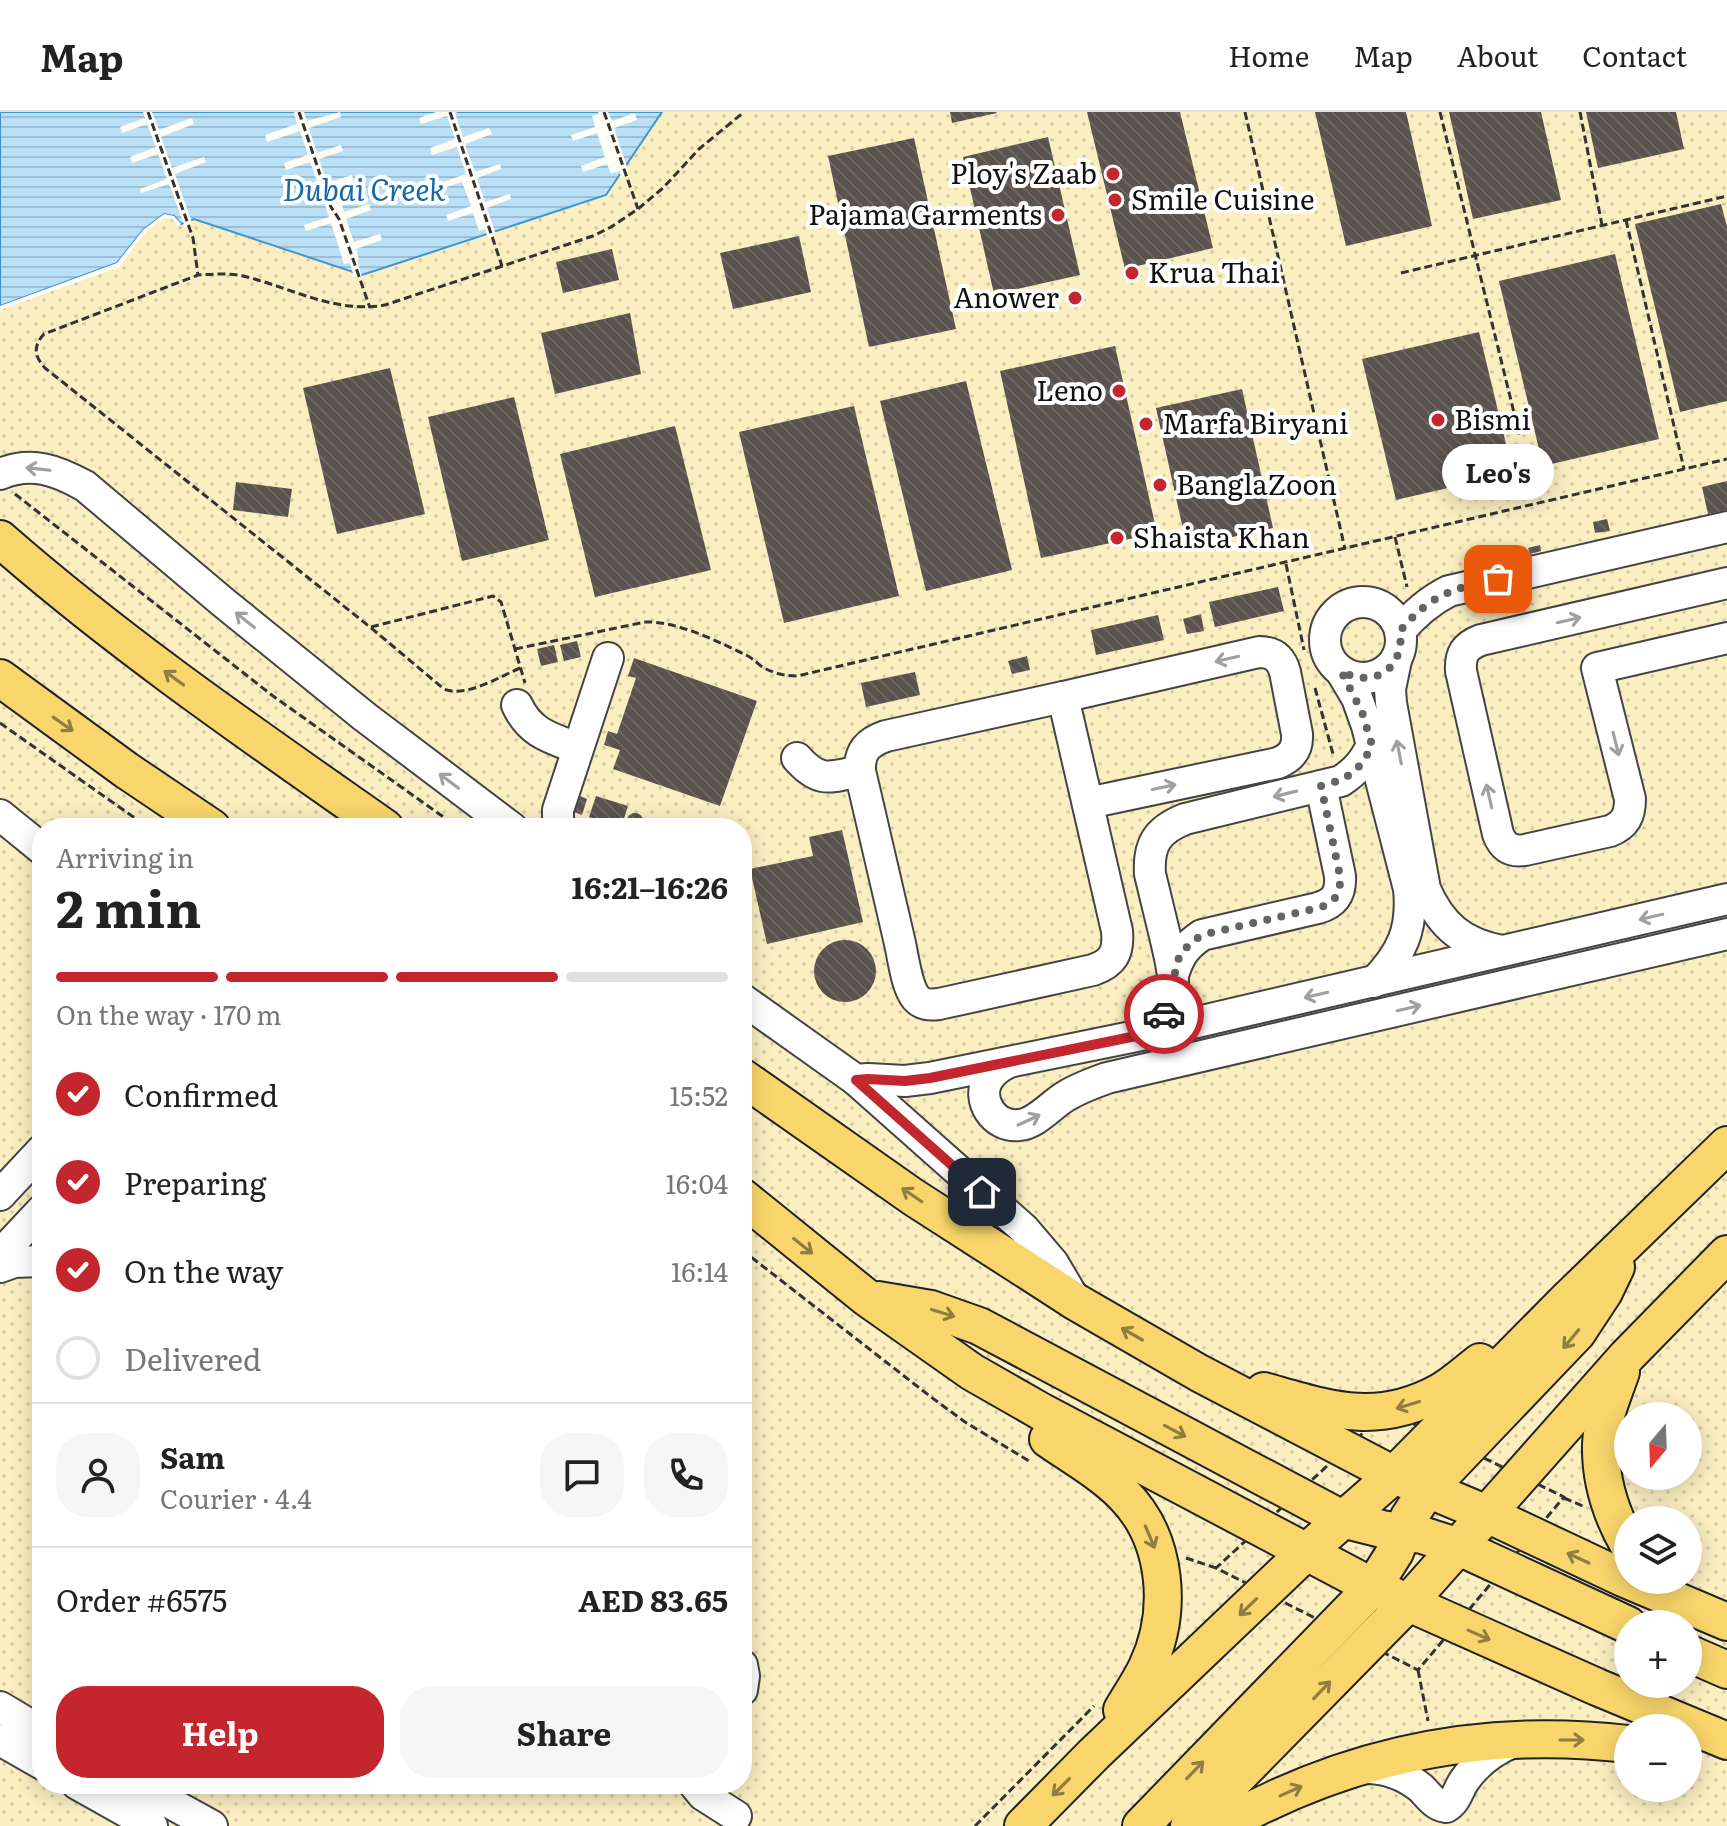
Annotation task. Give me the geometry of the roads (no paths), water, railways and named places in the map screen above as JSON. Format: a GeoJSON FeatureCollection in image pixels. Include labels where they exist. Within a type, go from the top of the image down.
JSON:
{"type":"FeatureCollection","features":[{"type":"Feature","properties":{"kind":"main road"},"geometry":{"type":"LineString","coordinates":[[0,539],[140,653],[371,818]]}},
{"type":"Feature","properties":{"kind":"main road"},"geometry":{"type":"LineString","coordinates":[[0,678],[197,818]]}},
{"type":"Feature","properties":{"kind":"main road"},"geometry":{"type":"LineString","coordinates":[[752,1084],[913,1197],[1076,1302],[1199,1373],[1394,1475],[1710,1616]]}},
{"type":"Feature","properties":{"kind":"main road"},"geometry":{"type":"LineString","coordinates":[[1023,1826],[1305,1553],[1394,1475],[1566,1301],[1727,1145]]}},
{"type":"Feature","properties":{"kind":"main road"},"geometry":{"type":"LineString","coordinates":[[752,1205],[867,1298],[972,1372],[1042,1412],[1373,1587],[1543,1664],[1727,1741]]}},
{"type":"Feature","properties":{"kind":"main road"},"geometry":{"type":"LineString","coordinates":[[1141,1826],[1373,1587],[1395,1552],[1417,1503],[1577,1333],[1604,1292],[1624,1247]]}},
{"type":"Feature","properties":{"kind":"main road"},"geometry":{"type":"LineString","coordinates":[[1189,1826],[1408,1603],[1627,1356],[1727,1254]]}},
{"type":"Feature","properties":{"kind":"main road"},"geometry":{"type":"LineString","coordinates":[[867,1298],[931,1309],[979,1326],[1342,1519],[1422,1535],[1459,1547],[1614,1619]]}},
{"type":"Feature","properties":{"kind":"main road"},"geometry":{"type":"LineString","coordinates":[[1199,1373],[1328,1409],[1358,1413],[1387,1411],[1416,1404],[1443,1391],[1498,1347],[1566,1301]]}},
{"type":"Feature","properties":{"kind":"main road"},"geometry":{"type":"LineString","coordinates":[[1614,1517],[1604,1482],[1601,1442],[1610,1402],[1627,1356]]}},
{"type":"Feature","properties":{"kind":"main road"},"geometry":{"type":"LineString","coordinates":[[972,1372],[1022,1421],[1103,1475],[1125,1496],[1143,1520],[1156,1548],[1163,1578],[1163,1608],[1157,1638],[1147,1667],[1094,1754]]}},
{"type":"Feature","properties":{"kind":"main road"},"geometry":{"type":"LineString","coordinates":[[1674,1594],[1710,1616]]}},
{"type":"Feature","properties":{"kind":"main road"},"geometry":{"type":"LineString","coordinates":[[1702,1659],[1727,1670]]}},
{"type":"Feature","properties":{"kind":"main road"},"geometry":{"type":"LineString","coordinates":[[1222,1826],[1304,1785],[1433,1747],[1521,1740],[1614,1742]]}},
{"type":"Feature","properties":{"kind":"main road"},"geometry":{"type":"LineString","coordinates":[[1702,1753],[1727,1756]]}},
{"type":"Feature","properties":{"kind":"street"},"geometry":{"type":"LineString","coordinates":[[6,483],[12,469],[38,467],[62,474],[85,486],[353,708],[499,818]]}},
{"type":"Feature","properties":{"kind":"street"},"geometry":{"type":"LineString","coordinates":[[1280,664],[1338,668],[1350,676],[1371,678],[1390,668],[1404,635],[1431,601],[1449,591],[1727,527]]}},
{"type":"Feature","properties":{"kind":"street"},"geometry":{"type":"LineString","coordinates":[[1727,583],[1481,640],[1464,651],[1460,660],[1461,671],[1501,842],[1517,851],[1525,850],[1619,827],[1630,810],[1630,799],[1597,668],[1727,638]]}},
{"type":"Feature","properties":{"kind":"street"},"geometry":{"type":"LineString","coordinates":[[1374,982],[1400,950],[1408,930],[1411,910],[1409,889],[1362,712],[1325,646],[1325,635],[1333,616],[1351,604],[1371,603],[1390,613],[1404,635],[1390,689],[1391,703],[1425,889],[1432,905],[1455,932],[1478,945],[1504,951]]}},
{"type":"Feature","properties":{"kind":"street"},"geometry":{"type":"LineString","coordinates":[[1280,664],[1314,645],[1325,635]]}},
{"type":"Feature","properties":{"kind":"street"},"geometry":{"type":"LineString","coordinates":[[1063,697],[1117,931],[1118,944],[1114,956],[1105,966],[1093,970],[930,1005],[914,996],[860,771],[862,753],[875,740],[1259,652],[1268,652],[1280,664],[1297,734],[1294,752],[1287,759],[1088,803]]}},
{"type":"Feature","properties":{"kind":"street"},"geometry":{"type":"LineString","coordinates":[[558,818],[577,748],[608,658]]}},
{"type":"Feature","properties":{"kind":"street"},"geometry":{"type":"LineString","coordinates":[[517,705],[528,724],[537,731],[577,748]]}},
{"type":"Feature","properties":{"kind":"street"},"geometry":{"type":"LineString","coordinates":[[1146,1034],[1169,1007],[1174,989],[1174,972],[1150,874],[1149,859],[1160,833],[1185,819],[1341,781],[1355,772],[1372,745]]}},
{"type":"Feature","properties":{"kind":"street"},"geometry":{"type":"LineString","coordinates":[[797,758],[817,776],[860,771]]}},
{"type":"Feature","properties":{"kind":"street"},"geometry":{"type":"LineString","coordinates":[[1174,972],[1184,950],[1202,935],[1318,908],[1336,898],[1341,887],[1340,876],[1321,786]]}},
{"type":"Feature","properties":{"kind":"street"},"geometry":{"type":"LineString","coordinates":[[0,815],[32,841]]}},
{"type":"Feature","properties":{"kind":"street"},"geometry":{"type":"LineString","coordinates":[[856,1080],[905,1081],[1007,1063],[1146,1034],[1727,899]]}},
{"type":"Feature","properties":{"kind":"street"},"geometry":{"type":"LineString","coordinates":[[1007,1063],[995,1070],[987,1080],[983,1094],[986,1107],[995,1118],[1007,1125],[1021,1126],[1068,1095],[1107,1078],[1727,934]]}},
{"type":"Feature","properties":{"kind":"street"},"geometry":{"type":"LineString","coordinates":[[752,1006],[856,1080],[1024,1229],[1053,1263],[1076,1302]]}},
{"type":"Feature","properties":{"kind":"street"},"geometry":{"type":"LineString","coordinates":[[0,1195],[32,1161]]}},
{"type":"Feature","properties":{"kind":"street"},"geometry":{"type":"LineString","coordinates":[[0,1255],[32,1221]]}},
{"type":"Feature","properties":{"kind":"street"},"geometry":{"type":"LineString","coordinates":[[0,1267],[14,1262],[32,1261]]}},
{"type":"Feature","properties":{"kind":"street"},"geometry":{"type":"LineString","coordinates":[[0,1707],[32,1726]]}},
{"type":"Feature","properties":{"kind":"street"},"geometry":{"type":"LineString","coordinates":[[0,1740],[32,1758]]}},
{"type":"Feature","properties":{"kind":"street"},"geometry":{"type":"LineString","coordinates":[[1355,1768],[1399,1775],[1412,1782],[1448,1816],[1462,1784],[1481,1761],[1506,1745],[1521,1740]]}},
{"type":"Feature","properties":{"kind":"street"},"geometry":{"type":"LineString","coordinates":[[173,1794],[212,1826]]}},
{"type":"Feature","properties":{"kind":"street"},"geometry":{"type":"LineString","coordinates":[[702,1794],[736,1816]]}},
{"type":"Feature","properties":{"kind":"street"},"geometry":{"type":"LineString","coordinates":[[92,1802],[152,1826]]}},
{"type":"Feature","properties":{"kind":"water","name":"Dubai Creek"},"geometry":{"type":"Polygon","coordinates":[[[0,112],[662,112],[606,195],[362,275],[194,219],[181,224],[174,216],[164,214],[143,230],[117,263],[0,306],[0,112]]]}},
{"type":"Feature","properties":{"kind":"place","name":"Ploy's Zaab"},"geometry":{"type":"Point","coordinates":[1113,174]}},
{"type":"Feature","properties":{"kind":"place","name":"Smile Cuisine"},"geometry":{"type":"Point","coordinates":[1115,200]}},
{"type":"Feature","properties":{"kind":"place","name":"Pajama Garments"},"geometry":{"type":"Point","coordinates":[1058,215]}},
{"type":"Feature","properties":{"kind":"place","name":"Krua Thai"},"geometry":{"type":"Point","coordinates":[1132,273]}},
{"type":"Feature","properties":{"kind":"place","name":"Anower"},"geometry":{"type":"Point","coordinates":[1075,298]}},
{"type":"Feature","properties":{"kind":"place","name":"Leno"},"geometry":{"type":"Point","coordinates":[1119,391]}},
{"type":"Feature","properties":{"kind":"place","name":"Bismi"},"geometry":{"type":"Point","coordinates":[1438,420]}},
{"type":"Feature","properties":{"kind":"place","name":"Marfa Biryani"},"geometry":{"type":"Point","coordinates":[1146,424]}},
{"type":"Feature","properties":{"kind":"place","name":"BanglaZoon"},"geometry":{"type":"Point","coordinates":[1160,485]}},
{"type":"Feature","properties":{"kind":"place","name":"Shaista Khan"},"geometry":{"type":"Point","coordinates":[1117,538]}},
{"type":"Feature","properties":{"kind":"place","name":"Leo's"},"geometry":{"type":"Point","coordinates":[1498,579]}}]}
